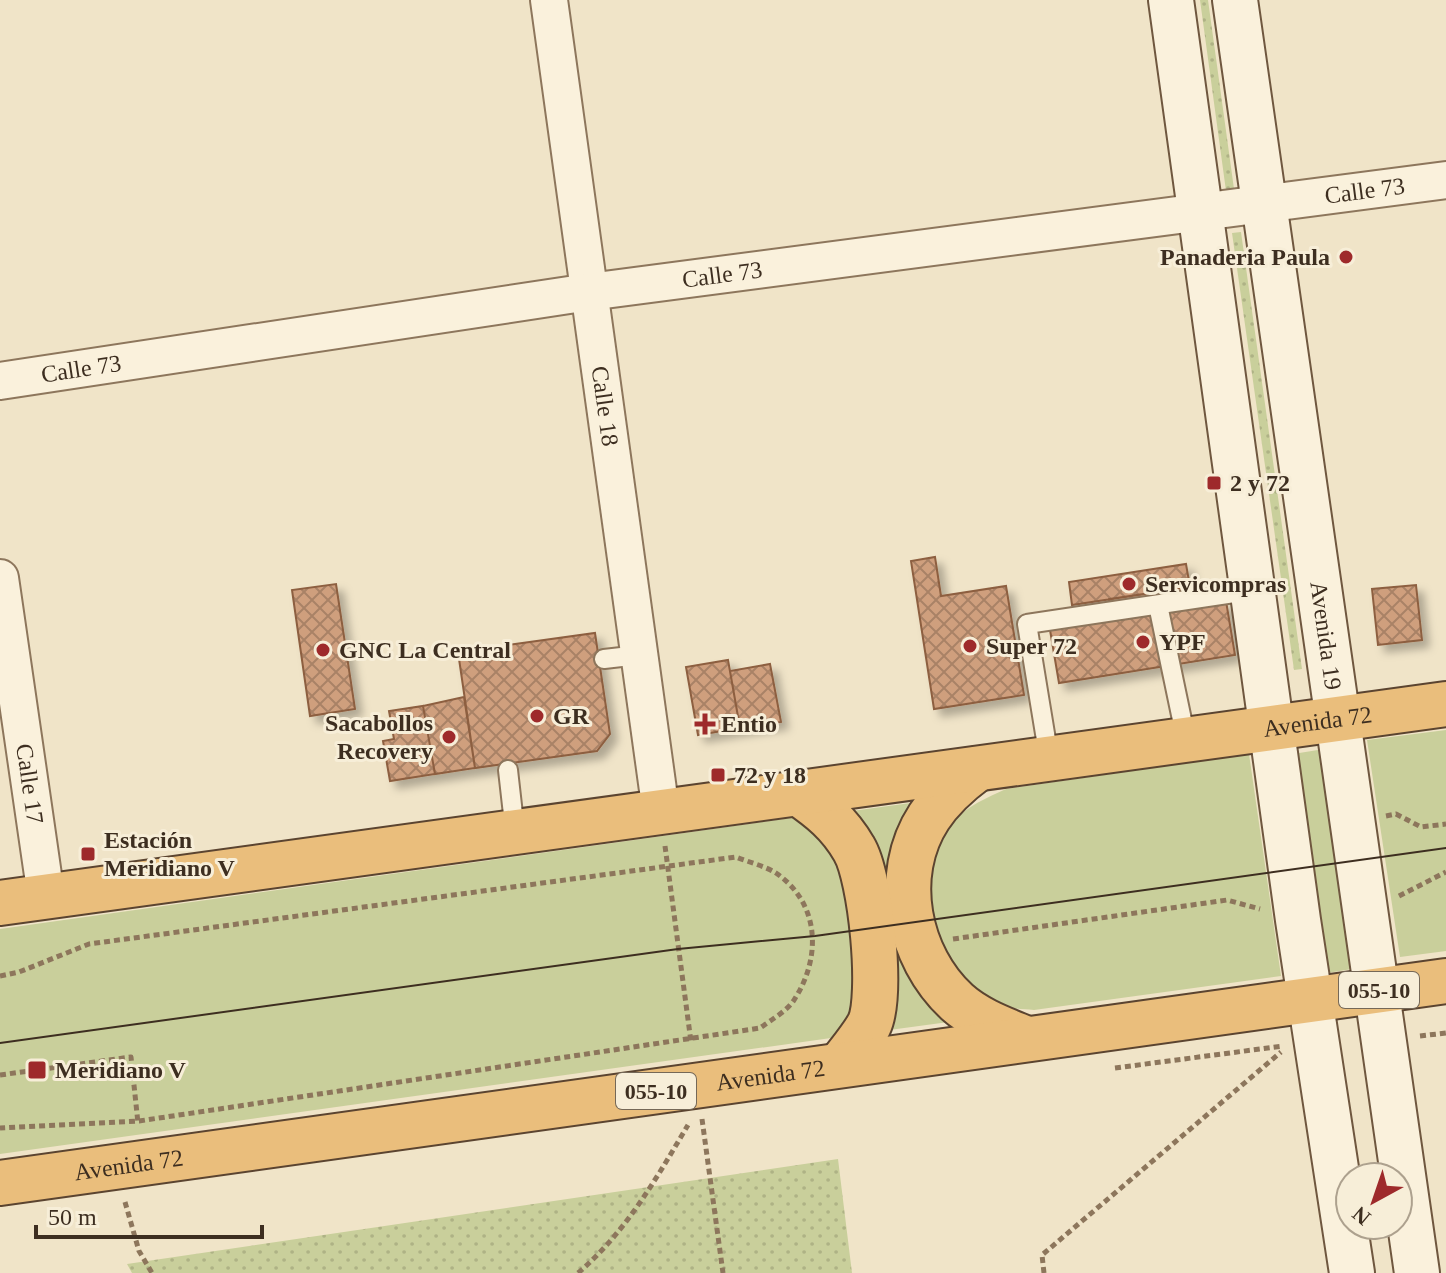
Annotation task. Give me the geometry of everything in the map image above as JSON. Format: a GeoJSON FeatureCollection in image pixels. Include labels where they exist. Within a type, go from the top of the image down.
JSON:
{"type":"FeatureCollection","features":[{"type":"Feature","properties":{"kind":"highway","name":"Avenida 72"},"geometry":{"type":"LineString","coordinates":[[0,903],[1446,704]]}},
{"type":"Feature","properties":{"kind":"highway"},"geometry":{"type":"LineString","coordinates":[[977,769],[949,791],[935,810],[914,852],[908,887],[917,944],[934,976],[958,1003],[988,1024],[1027,1039]]}},
{"type":"Feature","properties":{"kind":"highway"},"geometry":{"type":"LineString","coordinates":[[798,793],[833,818],[856,852],[872,928],[877,986],[869,1024],[840,1065]]}},
{"type":"Feature","properties":{"kind":"highway","name":"Avenida 72"},"geometry":{"type":"LineString","coordinates":[[0,1183],[692,1105],[840,1065],[1446,981]]}},
{"type":"Feature","properties":{"kind":"main road"},"geometry":{"type":"LineString","coordinates":[[1171,0],[1298,920],[1313,999],[1352,1273]]}},
{"type":"Feature","properties":{"kind":"main road","name":"Avenida 19"},"geometry":{"type":"LineString","coordinates":[[1235,0],[1335,718],[1417,1273]]}},
{"type":"Feature","properties":{"kind":"street","name":"Calle 18"},"geometry":{"type":"LineString","coordinates":[[549,0],[661,812]]}},
{"type":"Feature","properties":{"kind":"street","name":"Calle 73"},"geometry":{"type":"LineString","coordinates":[[0,381],[589,292],[1446,180]]}},
{"type":"Feature","properties":{"kind":"street","name":"Calle 17"},"geometry":{"type":"LineString","coordinates":[[0,578],[46,896]]}},
{"type":"Feature","properties":{"kind":"lane"},"geometry":{"type":"LineString","coordinates":[[1049,759],[1027,624],[1254,590]]}},
{"type":"Feature","properties":{"kind":"lane"},"geometry":{"type":"LineString","coordinates":[[1158,605],[1186,739]]}},
{"type":"Feature","properties":{"kind":"lane"},"geometry":{"type":"LineString","coordinates":[[604,659],[639,655]]}},
{"type":"Feature","properties":{"kind":"lane"},"geometry":{"type":"LineString","coordinates":[[508,770],[515,832]]}},
{"type":"Feature","properties":{"kind":"path"},"geometry":{"type":"LineString","coordinates":[[661,812],[691,1041],[692,1105],[723,1273]]}},
{"type":"Feature","properties":{"kind":"path"},"geometry":{"type":"LineString","coordinates":[[1351,820],[1396,814],[1421,827],[1446,824]]}},
{"type":"Feature","properties":{"kind":"path"},"geometry":{"type":"LineString","coordinates":[[0,976],[19,972],[89,944],[736,857],[776,873],[800,899],[815,936],[812,965],[793,1003],[760,1028],[691,1041],[139,1121],[0,1128]]}},
{"type":"Feature","properties":{"kind":"path"},"geometry":{"type":"LineString","coordinates":[[1364,915],[1446,872]]}},
{"type":"Feature","properties":{"kind":"path"},"geometry":{"type":"LineString","coordinates":[[917,944],[1227,900],[1298,920]]}},
{"type":"Feature","properties":{"kind":"path"},"geometry":{"type":"LineString","coordinates":[[1044,1273],[1042,1255],[1290,1045]]}},
{"type":"Feature","properties":{"kind":"path"},"geometry":{"type":"LineString","coordinates":[[578,1273],[610,1243],[648,1193],[692,1105]]}},
{"type":"Feature","properties":{"kind":"green space"},"geometry":{"type":"Polygon","coordinates":[[[1200,0],[1208,0],[1234,189],[1226,191],[1200,0]]]}},
{"type":"Feature","properties":{"kind":"green space"},"geometry":{"type":"Polygon","coordinates":[[[1241,232],[1302,669],[1294,670],[1232,233],[1241,232]]]}},
{"type":"Feature","properties":{"kind":"green space"},"geometry":{"type":"Polygon","coordinates":[[[1446,730],[1446,951],[1400,957],[1367,740],[1446,730]]]}},
{"type":"Feature","properties":{"kind":"green space"},"geometry":{"type":"Polygon","coordinates":[[[1324,749],[1358,968],[1321,974],[1287,755],[1324,749]]]}},
{"type":"Feature","properties":{"kind":"green space"},"geometry":{"type":"Polygon","coordinates":[[[1249,754],[1281,976],[1034,1010],[1003,1006],[977,993],[956,974],[941,952],[931,926],[927,899],[929,872],[937,845],[965,811],[1006,789],[1249,754]]]}},
{"type":"Feature","properties":{"kind":"green space"},"geometry":{"type":"Polygon","coordinates":[[[918,802],[897,839],[956,1021],[882,1031],[852,811],[918,802]]]}},
{"type":"Feature","properties":{"kind":"green space"},"geometry":{"type":"Polygon","coordinates":[[[798,817],[842,853],[864,999],[846,1029],[831,1038],[0,1154],[0,929],[798,817]]]}},
{"type":"Feature","properties":{"kind":"green space"},"geometry":{"type":"Polygon","coordinates":[[[838,1159],[852,1273],[132,1273],[127,1264],[838,1159]]]}},
{"type":"Feature","properties":{"kind":"building","name":"Super 72"},"geometry":{"type":"Polygon","coordinates":[[[935,557],[941,596],[1006,586],[1024,695],[934,709],[911,561],[935,557]]]}},
{"type":"Feature","properties":{"kind":"building","name":"Servicompras"},"geometry":{"type":"Polygon","coordinates":[[[1186,564],[1190,587],[1072,605],[1069,582],[1186,564]]]}},
{"type":"Feature","properties":{"kind":"building","name":"GNC La Central"},"geometry":{"type":"Polygon","coordinates":[[[336,584],[355,709],[310,716],[292,590],[336,584]]]}},
{"type":"Feature","properties":{"kind":"building"},"geometry":{"type":"Polygon","coordinates":[[[1416,585],[1422,640],[1378,645],[1372,589],[1416,585]]]}},
{"type":"Feature","properties":{"kind":"building","name":"YPF"},"geometry":{"type":"Polygon","coordinates":[[[1151,593],[1154,612],[1226,601],[1235,655],[1059,683],[1050,630],[1113,620],[1109,599],[1151,593]]]}},
{"type":"Feature","properties":{"kind":"building","name":"GR"},"geometry":{"type":"Polygon","coordinates":[[[595,633],[610,734],[597,751],[475,768],[458,652],[595,633]]]}},
{"type":"Feature","properties":{"kind":"building"},"geometry":{"type":"Polygon","coordinates":[[[728,660],[740,728],[698,735],[686,667],[728,660]]]}},
{"type":"Feature","properties":{"kind":"building"},"geometry":{"type":"Polygon","coordinates":[[[770,664],[781,722],[740,728],[730,671],[770,664]]]}},
{"type":"Feature","properties":{"kind":"building","name":"Sacabollos Recovery"},"geometry":{"type":"Polygon","coordinates":[[[464,697],[475,768],[435,774],[423,706],[464,697]]]}},
{"type":"Feature","properties":{"kind":"building"},"geometry":{"type":"Polygon","coordinates":[[[423,706],[435,774],[390,781],[383,741],[394,739],[389,711],[423,706]]]}},
{"type":"Feature","properties":{"kind":"tram line"},"geometry":{"type":"LineString","coordinates":[[0,1043],[678,949],[815,936],[1446,848]]}},
{"type":"Feature","properties":{"kind":"place","name":"Panaderia Paula"},"geometry":{"type":"Point","coordinates":[1346,257]}},
{"type":"Feature","properties":{"kind":"place","name":"2 y 72"},"geometry":{"type":"Point","coordinates":[1214,483]}},
{"type":"Feature","properties":{"kind":"place","name":"Servicompras"},"geometry":{"type":"Point","coordinates":[1129,584]}},
{"type":"Feature","properties":{"kind":"place","name":"YPF"},"geometry":{"type":"Point","coordinates":[1143,642]}},
{"type":"Feature","properties":{"kind":"place","name":"Super 72"},"geometry":{"type":"Point","coordinates":[970,646]}},
{"type":"Feature","properties":{"kind":"place","name":"GNC La Central"},"geometry":{"type":"Point","coordinates":[323,650]}},
{"type":"Feature","properties":{"kind":"place","name":"GR"},"geometry":{"type":"Point","coordinates":[537,716]}},
{"type":"Feature","properties":{"kind":"place","name":"Entio"},"geometry":{"type":"Point","coordinates":[705,724]}},
{"type":"Feature","properties":{"kind":"place","name":"Sacabollos Recovery"},"geometry":{"type":"Point","coordinates":[449,737]}},
{"type":"Feature","properties":{"kind":"place","name":"72 y 18"},"geometry":{"type":"Point","coordinates":[718,775]}},
{"type":"Feature","properties":{"kind":"place","name":"Estación Meridiano V"},"geometry":{"type":"Point","coordinates":[88,854]}},
{"type":"Feature","properties":{"kind":"place","name":"Meridiano V"},"geometry":{"type":"Point","coordinates":[37,1070]}}]}
